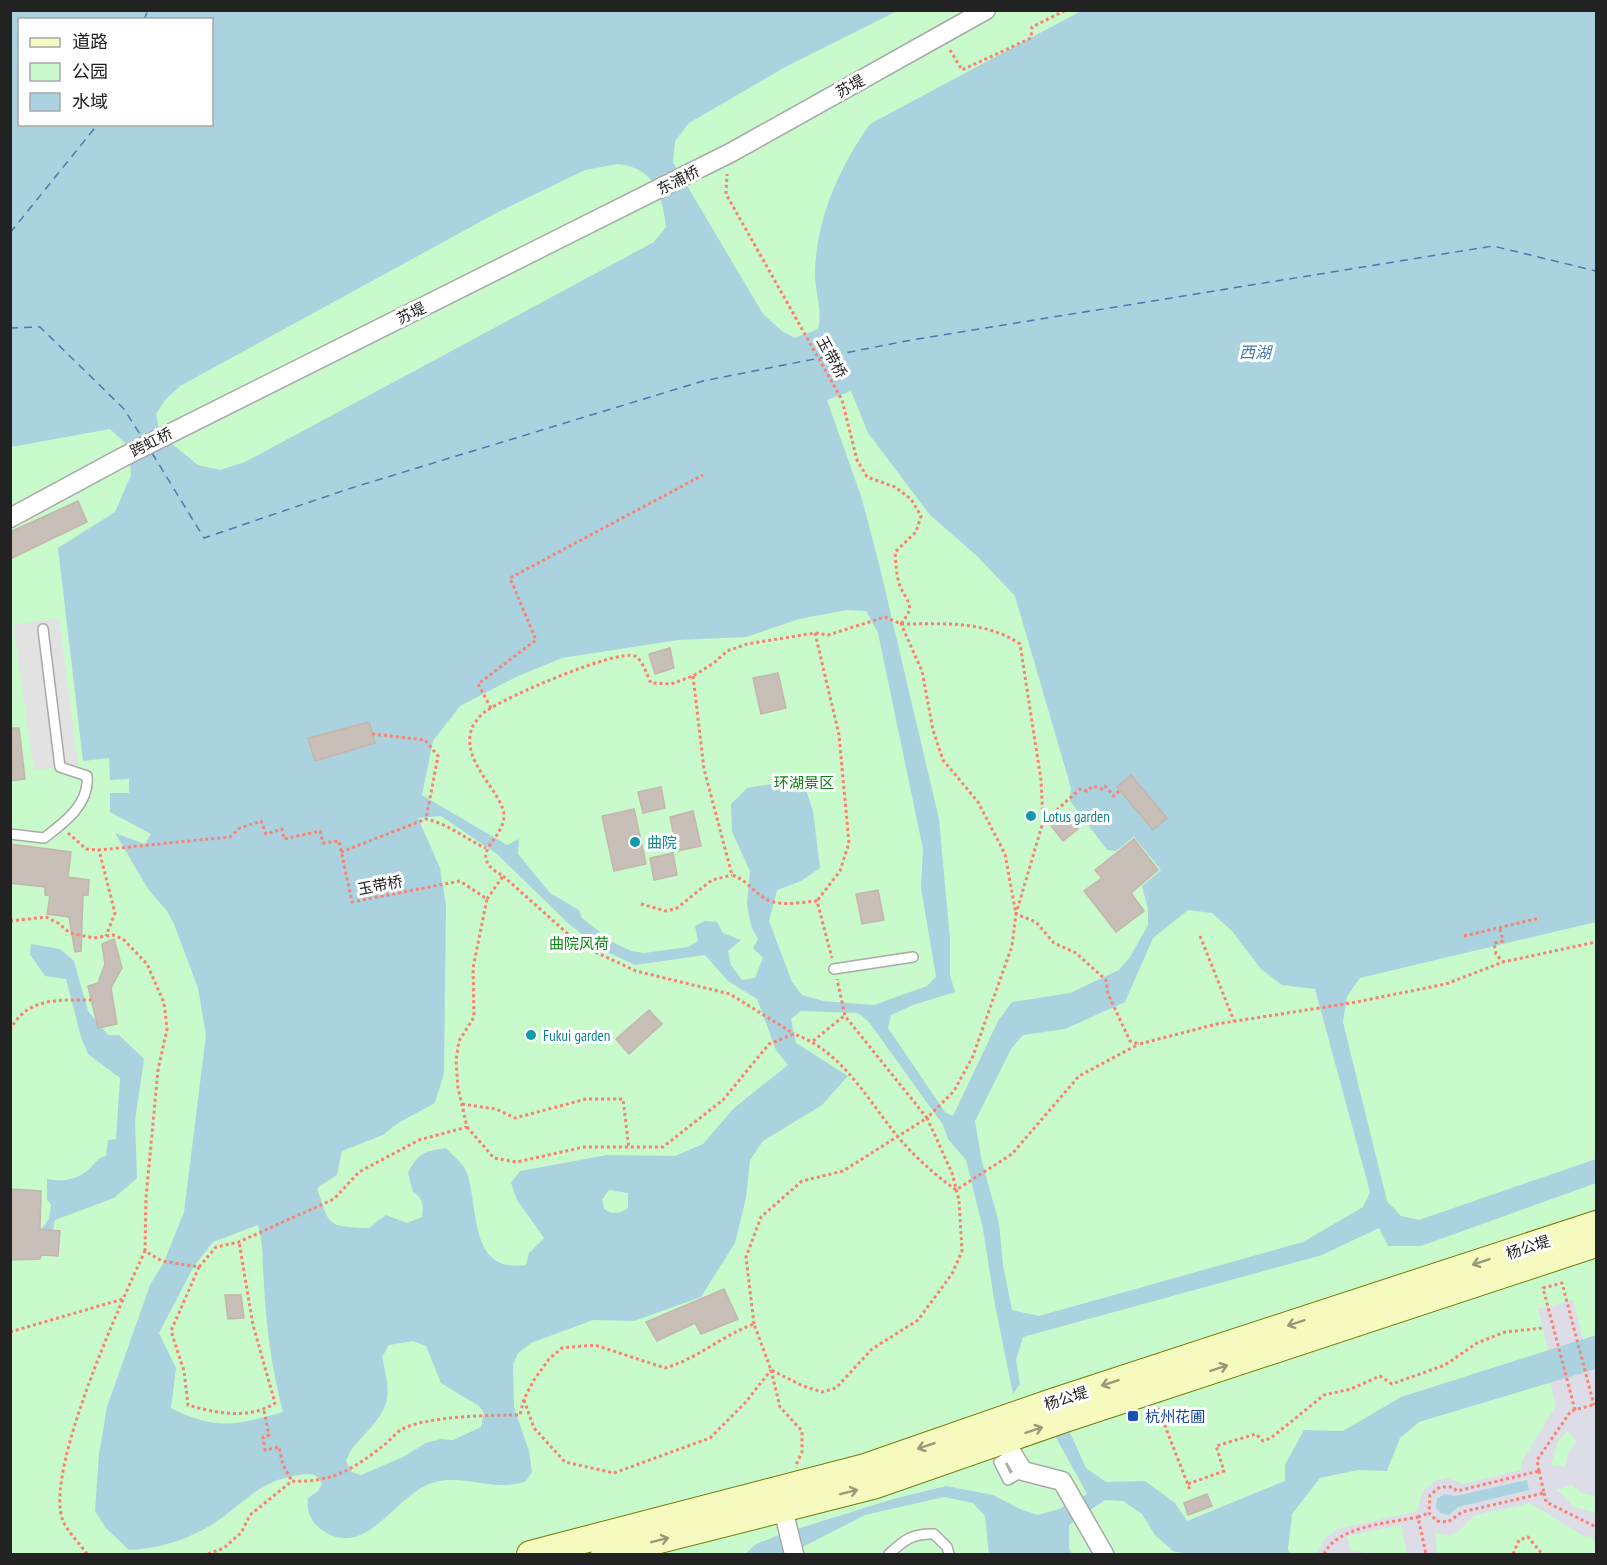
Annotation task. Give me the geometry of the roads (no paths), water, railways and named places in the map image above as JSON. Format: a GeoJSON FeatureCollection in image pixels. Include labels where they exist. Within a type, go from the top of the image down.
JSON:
{"type":"FeatureCollection","features":[{"type":"Feature","properties":{"kind":"main road","name":"杨公堤"},"geometry":{"type":"LineString","coordinates":[[530,1554],[865,1467],[1052,1402],[1596,1224]]}},
{"type":"Feature","properties":{"kind":"main road","name":"杨公堤"},"geometry":{"type":"LineString","coordinates":[[604,1554],[786,1519],[873,1486],[1008,1447],[1151,1391],[1596,1244]]}},
{"type":"Feature","properties":{"kind":"street","name":"苏堤"},"geometry":{"type":"LineString","coordinates":[[714,162],[986,10]]}},
{"type":"Feature","properties":{"kind":"street","name":"东浦桥"},"geometry":{"type":"LineString","coordinates":[[642,198],[714,162]]}},
{"type":"Feature","properties":{"kind":"street","name":"苏堤"},"geometry":{"type":"LineString","coordinates":[[180,428],[642,198]]}},
{"type":"Feature","properties":{"kind":"street","name":"跨虹桥"},"geometry":{"type":"LineString","coordinates":[[10,518],[180,428]]}},
{"type":"Feature","properties":{"kind":"street"},"geometry":{"type":"LineString","coordinates":[[1008,1447],[1023,1471],[1062,1481],[1104,1554]]}},
{"type":"Feature","properties":{"kind":"street"},"geometry":{"type":"LineString","coordinates":[[786,1519],[794,1554]]}},
{"type":"Feature","properties":{"kind":"lane"},"geometry":{"type":"LineString","coordinates":[[10,834],[44,838],[60,826],[86,796],[88,788],[87,776],[60,767],[43,629]]}},
{"type":"Feature","properties":{"kind":"lane"},"geometry":{"type":"LineString","coordinates":[[834,969],[913,957]]}},
{"type":"Feature","properties":{"kind":"lane"},"geometry":{"type":"LineString","coordinates":[[1043,1477],[1060,1469]]}},
{"type":"Feature","properties":{"kind":"lane"},"geometry":{"type":"LineString","coordinates":[[889,1554],[905,1539],[918,1533],[934,1534],[947,1547],[949,1554]]}},
{"type":"Feature","properties":{"kind":"water","name":"西湖"},"geometry":{"type":"Polygon","coordinates":[[[11,11],[897,11],[787,66],[689,123],[675,141],[673,162],[763,314],[782,331],[795,338],[818,329],[820,314],[815,270],[820,231],[840,175],[870,124],[1081,11],[1596,11],[1596,922],[1360,978],[1347,996],[1343,1022],[1387,1201],[1401,1216],[1419,1220],[1596,1159],[1596,1183],[1421,1246],[1388,1246],[1379,1228],[1322,1255],[1023,1337],[1016,1360],[1020,1384],[1013,1394],[983,1229],[966,1160],[948,1139],[943,1125],[869,1022],[858,1013],[801,1011],[791,1019],[796,1043],[848,1076],[822,1105],[763,1141],[750,1160],[746,1198],[735,1243],[701,1297],[634,1321],[593,1320],[531,1343],[518,1353],[513,1365],[514,1407],[529,1451],[532,1472],[526,1481],[504,1485],[458,1480],[435,1482],[421,1488],[368,1531],[353,1537],[338,1537],[318,1527],[309,1512],[308,1498],[318,1491],[322,1484],[320,1480],[313,1475],[299,1475],[265,1486],[216,1522],[188,1537],[159,1546],[129,1550],[106,1528],[95,1511],[99,1454],[107,1407],[150,1285],[164,1262],[184,1212],[206,1035],[198,988],[174,924],[167,911],[148,889],[115,833],[145,844],[151,834],[110,812],[110,793],[129,793],[129,779],[110,780],[109,758],[83,761],[58,548],[115,512],[131,475],[129,447],[110,429],[11,447],[11,11]],[[618,164],[585,170],[500,211],[180,386],[165,400],[156,414],[160,434],[198,465],[220,470],[245,462],[654,242],[666,227],[659,193],[648,177],[630,166],[618,164]],[[851,391],[827,400],[862,499],[939,819],[950,940],[950,975],[955,992],[913,1005],[891,1015],[888,1028],[945,1112],[953,1116],[998,1021],[1012,1002],[1070,993],[1119,970],[1130,957],[1148,925],[1148,909],[1142,886],[1161,870],[1134,837],[1116,851],[1107,850],[1070,801],[1071,788],[1015,596],[977,556],[930,515],[868,433],[851,391]],[[847,610],[799,619],[746,637],[678,640],[562,658],[516,677],[460,706],[433,741],[422,795],[507,845],[519,839],[518,854],[550,893],[579,910],[582,918],[611,941],[631,951],[644,953],[688,947],[698,941],[695,926],[705,921],[717,922],[723,933],[741,940],[728,951],[731,965],[742,980],[755,978],[763,958],[753,948],[758,939],[751,926],[747,904],[750,871],[732,832],[731,804],[747,788],[790,781],[805,787],[813,811],[820,868],[801,881],[777,890],[769,921],[792,982],[802,995],[823,1001],[874,1005],[927,986],[936,977],[921,888],[923,849],[878,633],[866,611],[847,610]],[[441,816],[418,818],[440,868],[446,905],[444,1073],[435,1103],[398,1123],[383,1135],[342,1151],[337,1175],[317,1188],[324,1210],[331,1222],[337,1225],[369,1228],[386,1215],[407,1223],[422,1217],[423,1209],[421,1200],[413,1192],[408,1173],[422,1154],[446,1148],[461,1163],[467,1173],[476,1220],[485,1249],[494,1259],[508,1265],[526,1265],[529,1253],[544,1238],[517,1200],[511,1183],[520,1171],[607,1155],[675,1156],[703,1144],[734,1108],[788,1065],[776,1050],[757,999],[728,981],[705,955],[635,965],[601,949],[569,924],[497,854],[441,816]],[[1188,910],[1153,938],[1125,1002],[1065,1029],[1023,1035],[1011,1049],[975,1121],[982,1162],[999,1223],[1003,1265],[1012,1310],[1039,1316],[1303,1242],[1363,1207],[1370,1192],[1315,989],[1282,985],[1261,969],[1232,931],[1212,913],[1188,910]],[[609,1190],[602,1200],[604,1209],[610,1212],[622,1212],[628,1208],[628,1193],[609,1190]],[[258,1225],[213,1242],[194,1266],[159,1333],[176,1368],[171,1408],[201,1420],[227,1424],[283,1412],[270,1348],[258,1225]],[[413,1341],[389,1345],[382,1357],[388,1390],[385,1407],[348,1457],[346,1461],[352,1472],[361,1475],[403,1457],[426,1443],[441,1439],[453,1440],[481,1427],[484,1413],[479,1406],[441,1383],[426,1346],[413,1341]]]}},
{"type":"Feature","properties":{"kind":"water"},"geometry":{"type":"Polygon","coordinates":[[[31,944],[60,949],[74,961],[88,1011],[108,1035],[119,1035],[144,1059],[135,1121],[137,1178],[114,1198],[55,1220],[53,1230],[49,1234],[40,1231],[49,1219],[51,1204],[47,1200],[47,1179],[74,1178],[106,1156],[108,1140],[116,1139],[120,1078],[88,1054],[81,1037],[66,979],[45,976],[30,954],[31,944]]]}},
{"type":"Feature","properties":{"kind":"water"},"geometry":{"type":"Polygon","coordinates":[[[1596,1335],[1596,1369],[1419,1422],[1400,1438],[1387,1471],[1358,1470],[1320,1478],[1292,1514],[1288,1549],[1290,1554],[1187,1554],[1173,1551],[1155,1535],[1142,1514],[1123,1501],[1105,1500],[1069,1525],[1069,1548],[1072,1554],[989,1554],[985,1516],[973,1503],[944,1497],[865,1515],[789,1554],[745,1554],[756,1544],[784,1533],[893,1499],[946,1486],[993,1495],[1020,1509],[1038,1515],[1059,1509],[1087,1494],[1053,1432],[1067,1426],[1086,1468],[1106,1482],[1145,1481],[1175,1503],[1187,1521],[1285,1481],[1285,1465],[1304,1430],[1343,1431],[1401,1397],[1596,1335]]]}},
{"type":"Feature","properties":{"kind":"water"},"geometry":{"type":"Polygon","coordinates":[[[1527,1480],[1529,1490],[1458,1507],[1449,1515],[1441,1513],[1436,1508],[1437,1499],[1444,1494],[1455,1496],[1527,1480]]]}},
{"type":"Feature","properties":{"kind":"place","name":"Lotus garden"},"geometry":{"type":"Point","coordinates":[1031,816]}},
{"type":"Feature","properties":{"kind":"place","name":"曲院"},"geometry":{"type":"Point","coordinates":[635,842]}},
{"type":"Feature","properties":{"kind":"place","name":"Fukui garden"},"geometry":{"type":"Point","coordinates":[531,1035]}},
{"type":"Feature","properties":{"kind":"place","name":"杭州花圃"},"geometry":{"type":"Point","coordinates":[1133,1416]}},
{"type":"Feature","properties":{"kind":"park label","name":"环湖景区"},"geometry":{"type":"Point","coordinates":[804,782]}},
{"type":"Feature","properties":{"kind":"park label","name":"曲院风荷"},"geometry":{"type":"Point","coordinates":[579,943]}}]}
